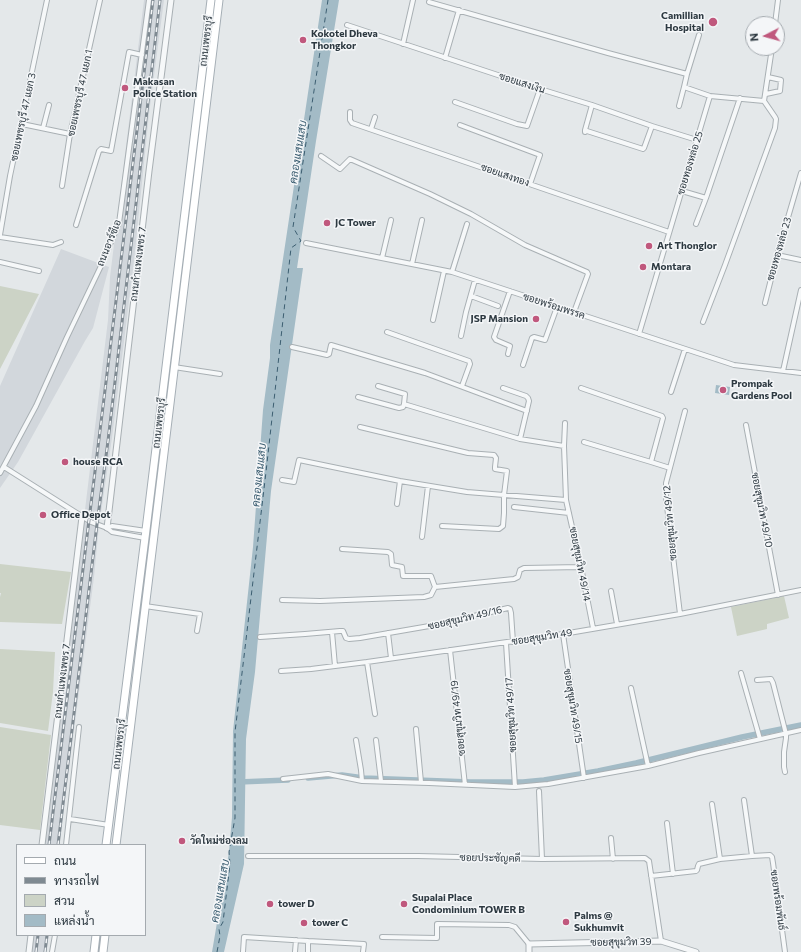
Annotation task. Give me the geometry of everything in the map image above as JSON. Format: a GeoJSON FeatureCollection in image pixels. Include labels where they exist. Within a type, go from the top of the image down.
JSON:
{"type":"FeatureCollection","features":[{"type":"Feature","properties":{"kind":"main road","name":"ถนนเพชรบุรี"},"geometry":{"type":"LineString","coordinates":[[106,844],[146,535],[211,0]]}},
{"type":"Feature","properties":{"kind":"main road","name":"ถนนเพชรบุรี"},"geometry":{"type":"LineString","coordinates":[[116,844],[219,0]]}},
{"type":"Feature","properties":{"kind":"main road"},"geometry":{"type":"LineString","coordinates":[[177,276],[185,277]]}},
{"type":"Feature","properties":{"kind":"main road"},"geometry":{"type":"LineString","coordinates":[[109,822],[119,820]]}},
{"type":"Feature","properties":{"kind":"main road"},"geometry":{"type":"LineString","coordinates":[[94,952],[96,936]]}},
{"type":"Feature","properties":{"kind":"main road"},"geometry":{"type":"LineString","coordinates":[[103,952],[105,936]]}},
{"type":"Feature","properties":{"kind":"street","name":"ซอยเพชรบุรี 47 แยก 3"},"geometry":{"type":"LineString","coordinates":[[0,234],[10,176],[47,0]]}},
{"type":"Feature","properties":{"kind":"street","name":"ซอยเพชรบุรี 47 แยก 1"},"geometry":{"type":"LineString","coordinates":[[62,186],[70,134],[100,0]]}},
{"type":"Feature","properties":{"kind":"street","name":"ถนนอาร์ซีเอ"},"geometry":{"type":"LineString","coordinates":[[0,473],[36,406],[64,342],[101,266],[119,223],[150,0]]}},
{"type":"Feature","properties":{"kind":"street","name":"ถนนกำแพงเพชร 7"},"geometry":{"type":"LineString","coordinates":[[107,528],[149,171],[171,0]]}},
{"type":"Feature","properties":{"kind":"street"},"geometry":{"type":"LineString","coordinates":[[402,44],[413,0]]}},
{"type":"Feature","properties":{"kind":"street"},"geometry":{"type":"LineString","coordinates":[[776,16],[778,0]]}},
{"type":"Feature","properties":{"kind":"street"},"geometry":{"type":"LineString","coordinates":[[429,2],[687,74]]}},
{"type":"Feature","properties":{"kind":"street"},"geometry":{"type":"LineString","coordinates":[[445,58],[459,10]]}},
{"type":"Feature","properties":{"kind":"street","name":"ซอยแสงเงิน"},"geometry":{"type":"LineString","coordinates":[[347,25],[697,140]]}},
{"type":"Feature","properties":{"kind":"street"},"geometry":{"type":"LineString","coordinates":[[679,106],[699,35]]}},
{"type":"Feature","properties":{"kind":"street"},"geometry":{"type":"LineString","coordinates":[[76,225],[100,151],[101,149],[111,151],[129,52],[142,55]]}},
{"type":"Feature","properties":{"kind":"street"},"geometry":{"type":"LineString","coordinates":[[764,101],[771,56]]}},
{"type":"Feature","properties":{"kind":"street"},"geometry":{"type":"LineString","coordinates":[[766,94],[780,91],[781,80],[768,77]]}},
{"type":"Feature","properties":{"kind":"street"},"geometry":{"type":"LineString","coordinates":[[684,87],[710,96],[764,101],[776,117],[775,128],[703,322]]}},
{"type":"Feature","properties":{"kind":"street"},"geometry":{"type":"LineString","coordinates":[[455,102],[510,122],[527,126],[540,89]]}},
{"type":"Feature","properties":{"kind":"street","name":"ซอยทองหล่อ 25"},"geometry":{"type":"LineString","coordinates":[[639,334],[710,96]]}},
{"type":"Feature","properties":{"kind":"street"},"geometry":{"type":"LineString","coordinates":[[696,224],[740,98]]}},
{"type":"Feature","properties":{"kind":"street"},"geometry":{"type":"LineString","coordinates":[[43,128],[49,105]]}},
{"type":"Feature","properties":{"kind":"street"},"geometry":{"type":"LineString","coordinates":[[592,105],[585,130],[586,132],[587,131],[643,149],[652,126]]}},
{"type":"Feature","properties":{"kind":"street","name":"ซอยแสงทอง"},"geometry":{"type":"LineString","coordinates":[[350,112],[351,122],[669,232]]}},
{"type":"Feature","properties":{"kind":"street"},"geometry":{"type":"LineString","coordinates":[[371,129],[375,117]]}},
{"type":"Feature","properties":{"kind":"street"},"geometry":{"type":"LineString","coordinates":[[22,124],[70,134]]}},
{"type":"Feature","properties":{"kind":"street"},"geometry":{"type":"LineString","coordinates":[[460,125],[540,155],[530,184]]}},
{"type":"Feature","properties":{"kind":"street"},"geometry":{"type":"LineString","coordinates":[[321,156],[340,169],[350,159],[430,194],[471,214],[525,245],[587,272],[588,274],[574,312]]}},
{"type":"Feature","properties":{"kind":"street","name":"ซอยทองหล่อ 23"},"geometry":{"type":"LineString","coordinates":[[765,303],[777,255],[801,173]]}},
{"type":"Feature","properties":{"kind":"street"},"geometry":{"type":"LineString","coordinates":[[682,191],[706,198]]}},
{"type":"Feature","properties":{"kind":"street"},"geometry":{"type":"LineString","coordinates":[[382,258],[391,220]]}},
{"type":"Feature","properties":{"kind":"street"},"geometry":{"type":"LineString","coordinates":[[412,264],[422,220]]}},
{"type":"Feature","properties":{"kind":"street"},"geometry":{"type":"LineString","coordinates":[[452,272],[467,224]]}},
{"type":"Feature","properties":{"kind":"street"},"geometry":{"type":"LineString","coordinates":[[0,234],[53,245],[61,242]]}},
{"type":"Feature","properties":{"kind":"street","name":"ซอยพร้อมพรรค"},"geometry":{"type":"LineString","coordinates":[[306,243],[452,272],[734,365],[801,373]]}},
{"type":"Feature","properties":{"kind":"street"},"geometry":{"type":"LineString","coordinates":[[777,255],[801,260]]}},
{"type":"Feature","properties":{"kind":"street"},"geometry":{"type":"LineString","coordinates":[[0,262],[38,271]]}},
{"type":"Feature","properties":{"kind":"street"},"geometry":{"type":"LineString","coordinates":[[432,320],[444,271]]}},
{"type":"Feature","properties":{"kind":"street"},"geometry":{"type":"LineString","coordinates":[[461,336],[475,280]]}},
{"type":"Feature","properties":{"kind":"street"},"geometry":{"type":"LineString","coordinates":[[783,371],[799,308],[801,290]]}},
{"type":"Feature","properties":{"kind":"street"},"geometry":{"type":"LineString","coordinates":[[508,354],[510,346],[496,340],[494,337],[510,291]]}},
{"type":"Feature","properties":{"kind":"street"},"geometry":{"type":"LineString","coordinates":[[471,296],[498,306]]}},
{"type":"Feature","properties":{"kind":"street"},"geometry":{"type":"LineString","coordinates":[[523,365],[532,338],[534,337],[545,340],[558,307]]}},
{"type":"Feature","properties":{"kind":"street"},"geometry":{"type":"LineString","coordinates":[[387,332],[469,361],[470,364],[462,386]]}},
{"type":"Feature","properties":{"kind":"street"},"geometry":{"type":"LineString","coordinates":[[292,347],[327,355],[329,354],[331,345],[425,373],[527,411]]}},
{"type":"Feature","properties":{"kind":"street"},"geometry":{"type":"LineString","coordinates":[[671,392],[685,349]]}},
{"type":"Feature","properties":{"kind":"street"},"geometry":{"type":"LineString","coordinates":[[174,367],[220,374]]}},
{"type":"Feature","properties":{"kind":"street"},"geometry":{"type":"LineString","coordinates":[[358,396],[399,408],[403,407],[405,394],[378,386]]}},
{"type":"Feature","properties":{"kind":"street"},"geometry":{"type":"LineString","coordinates":[[503,388],[526,396],[529,401],[520,440]]}},
{"type":"Feature","properties":{"kind":"street"},"geometry":{"type":"LineString","coordinates":[[581,388],[662,416],[663,418],[651,462]]}},
{"type":"Feature","properties":{"kind":"street"},"geometry":{"type":"LineString","coordinates":[[404,404],[520,440],[564,446]]}},
{"type":"Feature","properties":{"kind":"street","name":"ซอยสุขุมวิท 49/12"},"geometry":{"type":"LineString","coordinates":[[680,614],[666,498],[666,483],[685,411]]}},
{"type":"Feature","properties":{"kind":"street","name":"ซอยสุขุมวิท 49/14"},"geometry":{"type":"LineString","coordinates":[[565,422],[564,446],[566,500],[581,567],[592,628]]}},
{"type":"Feature","properties":{"kind":"street","name":"ซอยสุขุมวิท 49/10"},"geometry":{"type":"LineString","coordinates":[[746,425],[778,595]]}},
{"type":"Feature","properties":{"kind":"street"},"geometry":{"type":"LineString","coordinates":[[360,427],[468,453],[494,455],[496,458],[495,469],[507,471],[504,495],[503,526],[499,529],[442,526]]}},
{"type":"Feature","properties":{"kind":"street"},"geometry":{"type":"LineString","coordinates":[[584,442],[670,468]]}},
{"type":"Feature","properties":{"kind":"street"},"geometry":{"type":"LineString","coordinates":[[282,480],[295,481],[299,460],[400,481],[467,492],[566,500]]}},
{"type":"Feature","properties":{"kind":"street"},"geometry":{"type":"LineString","coordinates":[[4,467],[91,522],[107,528],[112,532],[146,535]]}},
{"type":"Feature","properties":{"kind":"street"},"geometry":{"type":"LineString","coordinates":[[397,504],[400,481]]}},
{"type":"Feature","properties":{"kind":"street"},"geometry":{"type":"LineString","coordinates":[[422,537],[428,486]]}},
{"type":"Feature","properties":{"kind":"street"},"geometry":{"type":"LineString","coordinates":[[514,507],[569,513]]}},
{"type":"Feature","properties":{"kind":"street","name":"ถนนกำแพงเพชร 7"},"geometry":{"type":"LineString","coordinates":[[42,844],[82,517]]}},
{"type":"Feature","properties":{"kind":"street"},"geometry":{"type":"LineString","coordinates":[[342,549],[388,552],[391,554],[392,565],[402,567],[403,576],[431,576],[435,588]]}},
{"type":"Feature","properties":{"kind":"street"},"geometry":{"type":"LineString","coordinates":[[282,600],[320,601],[424,597],[431,594],[435,588],[514,579],[518,576],[520,570],[524,568],[581,567]]}},
{"type":"Feature","properties":{"kind":"street","name":"ซอยสุขุมวิท 49"},"geometry":{"type":"LineString","coordinates":[[281,671],[312,669],[513,642],[680,614],[801,590]]}},
{"type":"Feature","properties":{"kind":"street"},"geometry":{"type":"LineString","coordinates":[[611,591],[617,624]]}},
{"type":"Feature","properties":{"kind":"street"},"geometry":{"type":"LineString","coordinates":[[145,606],[200,614],[197,631]]}},
{"type":"Feature","properties":{"kind":"street","name":"ซอยสุขุมวิท 49/16"},"geometry":{"type":"LineString","coordinates":[[260,636],[343,632],[346,638],[360,638],[435,625],[508,608],[510,609],[511,613],[513,642]]}},
{"type":"Feature","properties":{"kind":"street"},"geometry":{"type":"LineString","coordinates":[[332,632],[335,666]]}},
{"type":"Feature","properties":{"kind":"street"},"geometry":{"type":"LineString","coordinates":[[388,633],[391,658]]}},
{"type":"Feature","properties":{"kind":"street","name":"ซอยสุขุมวิท 49/15"},"geometry":{"type":"LineString","coordinates":[[562,634],[584,778]]}},
{"type":"Feature","properties":{"kind":"street","name":"ซอยสุขุมวิท 49/17"},"geometry":{"type":"LineString","coordinates":[[506,643],[515,787]]}},
{"type":"Feature","properties":{"kind":"street","name":"ซอยสุขุมวิท 49/19"},"geometry":{"type":"LineString","coordinates":[[450,650],[465,785]]}},
{"type":"Feature","properties":{"kind":"street"},"geometry":{"type":"LineString","coordinates":[[367,662],[375,714]]}},
{"type":"Feature","properties":{"kind":"street"},"geometry":{"type":"LineString","coordinates":[[741,673],[760,740]]}},
{"type":"Feature","properties":{"kind":"street"},"geometry":{"type":"LineString","coordinates":[[758,680],[771,679],[772,681],[786,734],[784,752],[784,767],[786,772]]}},
{"type":"Feature","properties":{"kind":"street"},"geometry":{"type":"LineString","coordinates":[[630,688],[648,766]]}},
{"type":"Feature","properties":{"kind":"street"},"geometry":{"type":"LineString","coordinates":[[66,844],[79,727]]}},
{"type":"Feature","properties":{"kind":"street"},"geometry":{"type":"LineString","coordinates":[[416,729],[421,782]]}},
{"type":"Feature","properties":{"kind":"street"},"geometry":{"type":"LineString","coordinates":[[283,779],[328,774],[362,781],[421,782],[515,787],[548,784],[648,766],[801,730]]}},
{"type":"Feature","properties":{"kind":"street"},"geometry":{"type":"LineString","coordinates":[[356,740],[362,770],[362,781]]}},
{"type":"Feature","properties":{"kind":"street"},"geometry":{"type":"LineString","coordinates":[[376,740],[381,781]]}},
{"type":"Feature","properties":{"kind":"street"},"geometry":{"type":"LineString","coordinates":[[539,791],[542,859]]}},
{"type":"Feature","properties":{"kind":"street"},"geometry":{"type":"LineString","coordinates":[[744,800],[752,856]]}},
{"type":"Feature","properties":{"kind":"street"},"geometry":{"type":"LineString","coordinates":[[712,804],[720,859]]}},
{"type":"Feature","properties":{"kind":"street"},"geometry":{"type":"LineString","coordinates":[[70,819],[109,822]]}},
{"type":"Feature","properties":{"kind":"street"},"geometry":{"type":"LineString","coordinates":[[667,823],[673,874]]}},
{"type":"Feature","properties":{"kind":"street"},"geometry":{"type":"LineString","coordinates":[[611,838],[613,859]]}},
{"type":"Feature","properties":{"kind":"street","name":"ซอยพร้อมพันธ์"},"geometry":{"type":"LineString","coordinates":[[651,876],[696,871],[698,870],[698,866],[700,864],[720,859],[770,855],[772,857],[785,952]]}},
{"type":"Feature","properties":{"kind":"street","name":"ซอยประชัญคดี"},"geometry":{"type":"LineString","coordinates":[[248,856],[418,856],[542,859],[645,858],[649,861],[661,941]]}},
{"type":"Feature","properties":{"kind":"street"},"geometry":{"type":"LineString","coordinates":[[382,937],[437,938],[437,924],[509,925],[515,927],[529,944],[529,952]]}},
{"type":"Feature","properties":{"kind":"street"},"geometry":{"type":"LineString","coordinates":[[29,952],[31,936]]}},
{"type":"Feature","properties":{"kind":"street"},"geometry":{"type":"LineString","coordinates":[[52,952],[55,936]]}},
{"type":"Feature","properties":{"kind":"street"},"geometry":{"type":"LineString","coordinates":[[243,952],[244,937],[364,944],[363,952]]}},
{"type":"Feature","properties":{"kind":"street"},"geometry":{"type":"LineString","coordinates":[[295,952],[296,940]]}},
{"type":"Feature","properties":{"kind":"street"},"geometry":{"type":"LineString","coordinates":[[308,941],[308,952]]}},
{"type":"Feature","properties":{"kind":"street","name":"ซอยสุขุมวิท 39"},"geometry":{"type":"LineString","coordinates":[[529,944],[661,941],[696,952]]}},
{"type":"Feature","properties":{"kind":"shaded area"},"geometry":{"type":"Polygon","coordinates":[[[144,0],[164,0],[149,114],[134,261],[59,844],[42,844],[68,650],[108,320],[110,277],[144,0]]]}},
{"type":"Feature","properties":{"kind":"shaded area"},"geometry":{"type":"Polygon","coordinates":[[[61,249],[109,267],[93,328],[18,462],[0,488],[0,386],[61,249]]]}},
{"type":"Feature","properties":{"kind":"shaded area"},"geometry":{"type":"Polygon","coordinates":[[[30,936],[49,936],[46,952],[27,952],[30,936]]]}},
{"type":"Feature","properties":{"kind":"green space"},"geometry":{"type":"Polygon","coordinates":[[[0,286],[39,294],[0,369],[0,286]]]}},
{"type":"Feature","properties":{"kind":"green space"},"geometry":{"type":"Polygon","coordinates":[[[0,564],[71,572],[62,624],[0,622],[0,564]]]}},
{"type":"Feature","properties":{"kind":"green space"},"geometry":{"type":"Polygon","coordinates":[[[784,596],[789,618],[767,624],[767,629],[737,636],[731,607],[784,596]]]}},
{"type":"Feature","properties":{"kind":"green space"},"geometry":{"type":"Polygon","coordinates":[[[0,649],[55,652],[53,692],[48,731],[0,723],[0,649]]]}},
{"type":"Feature","properties":{"kind":"green space"},"geometry":{"type":"Polygon","coordinates":[[[0,727],[51,735],[40,830],[0,825],[0,727]]]}},
{"type":"Feature","properties":{"kind":"water","name":"คลองแสนแสบ"},"geometry":{"type":"Polygon","coordinates":[[[322,0],[339,0],[297,268],[303,268],[271,491],[255,672],[246,739],[244,864],[224,952],[212,952],[229,852],[232,817],[233,731],[253,547],[263,410],[270,358],[270,345],[322,0]]]}},
{"type":"Feature","properties":{"kind":"water","name":"Prompak Gardens Pool"},"geometry":{"type":"Polygon","coordinates":[[[716,385],[730,387],[729,395],[715,393],[716,385]]]}},
{"type":"Feature","properties":{"kind":"waterway"},"geometry":{"type":"LineString","coordinates":[[308,778],[342,775],[364,778],[470,782],[523,782],[544,780],[636,763],[742,737],[801,725]]}},
{"type":"Feature","properties":{"kind":"waterway"},"geometry":{"type":"LineString","coordinates":[[239,782],[288,780]]}},
{"type":"Feature","properties":{"kind":"ferry route"},"geometry":{"type":"LineString","coordinates":[[217,952],[220,936],[219,929],[223,922],[230,864],[229,852],[235,818],[235,732],[291,248],[301,241],[293,227],[328,0]]}},
{"type":"Feature","properties":{"kind":"railway"},"geometry":{"type":"LineString","coordinates":[[49,844],[153,0]]}},
{"type":"Feature","properties":{"kind":"railway"},"geometry":{"type":"LineString","coordinates":[[58,844],[108,441],[160,0]]}},
{"type":"Feature","properties":{"kind":"railway"},"geometry":{"type":"LineString","coordinates":[[36,952],[38,936]]}},
{"type":"Feature","properties":{"kind":"railway"},"geometry":{"type":"LineString","coordinates":[[45,952],[47,936]]}},
{"type":"Feature","properties":{"kind":"place","name":"Camillian Hospital"},"geometry":{"type":"Point","coordinates":[713,22]}},
{"type":"Feature","properties":{"kind":"place","name":"Kokotel Dheva Thongkor"},"geometry":{"type":"Point","coordinates":[303,40]}},
{"type":"Feature","properties":{"kind":"place","name":"Makasan Police Station"},"geometry":{"type":"Point","coordinates":[125,88]}},
{"type":"Feature","properties":{"kind":"place","name":"JC Tower"},"geometry":{"type":"Point","coordinates":[327,223]}},
{"type":"Feature","properties":{"kind":"place","name":"Art Thonglor"},"geometry":{"type":"Point","coordinates":[649,246]}},
{"type":"Feature","properties":{"kind":"place","name":"Montara"},"geometry":{"type":"Point","coordinates":[643,267]}},
{"type":"Feature","properties":{"kind":"place","name":"JSP Mansion"},"geometry":{"type":"Point","coordinates":[536,319]}},
{"type":"Feature","properties":{"kind":"place","name":"Prompak Gardens Pool"},"geometry":{"type":"Point","coordinates":[723,390]}},
{"type":"Feature","properties":{"kind":"place","name":"house RCA"},"geometry":{"type":"Point","coordinates":[65,462]}},
{"type":"Feature","properties":{"kind":"place","name":"Office Depot"},"geometry":{"type":"Point","coordinates":[43,515]}},
{"type":"Feature","properties":{"kind":"place","name":"วัดใหม่ช่องลม"},"geometry":{"type":"Point","coordinates":[182,841]}},
{"type":"Feature","properties":{"kind":"place","name":"tower D"},"geometry":{"type":"Point","coordinates":[270,904]}},
{"type":"Feature","properties":{"kind":"place","name":"Supalai Place Condominium TOWER B"},"geometry":{"type":"Point","coordinates":[404,904]}},
{"type":"Feature","properties":{"kind":"place","name":"Palms @ Sukhumvit"},"geometry":{"type":"Point","coordinates":[566,922]}},
{"type":"Feature","properties":{"kind":"place","name":"tower C"},"geometry":{"type":"Point","coordinates":[304,923]}}]}
